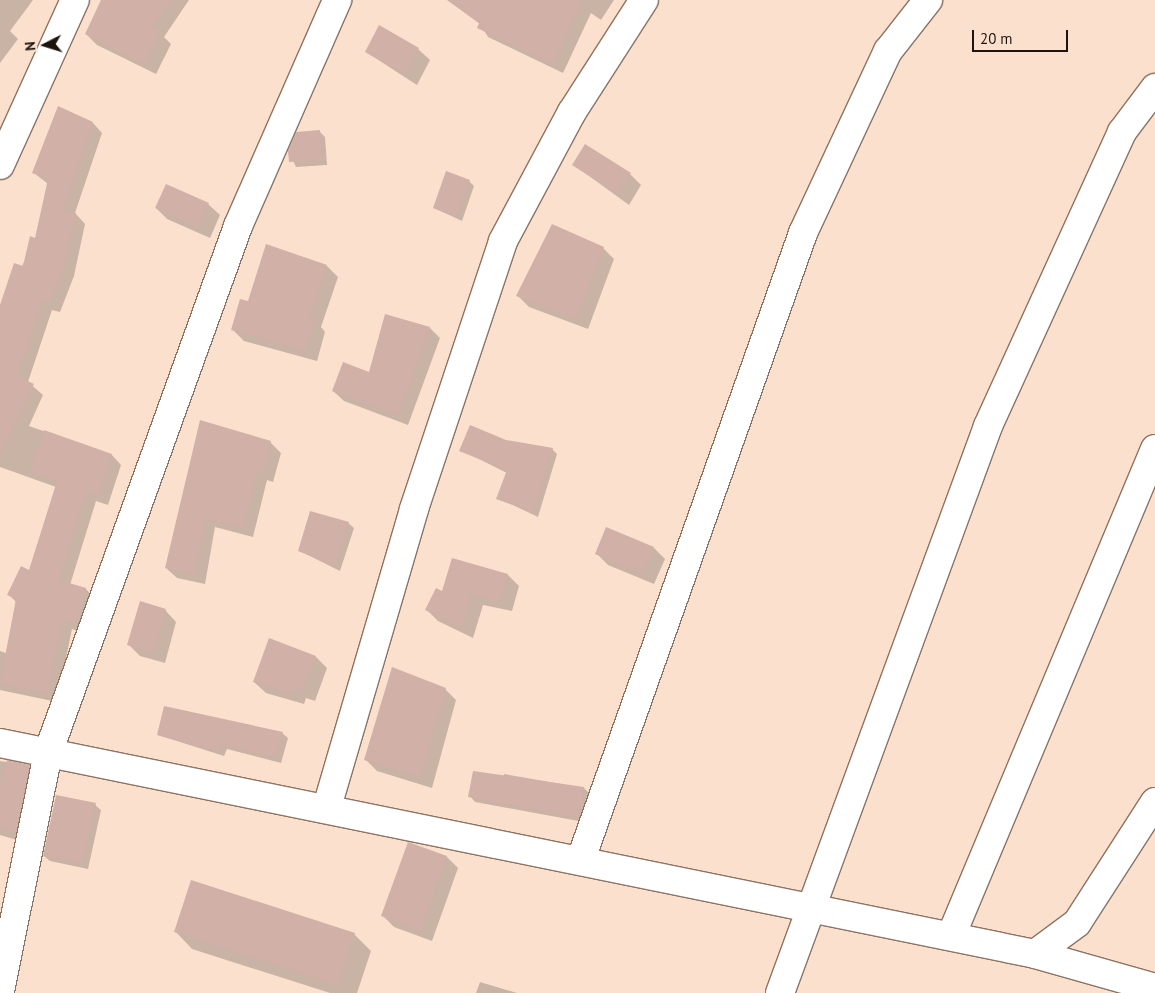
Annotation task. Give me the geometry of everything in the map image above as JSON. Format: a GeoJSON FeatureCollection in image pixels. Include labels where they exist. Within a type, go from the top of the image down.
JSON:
{"type":"FeatureCollection","features":[{"type":"Feature","properties":{"kind":"street"},"geometry":{"type":"LineString","coordinates":[[0,165],[75,0]]}},
{"type":"Feature","properties":{"kind":"street"},"geometry":{"type":"LineString","coordinates":[[0,991],[48,753],[238,226],[337,0]]}},
{"type":"Feature","properties":{"kind":"street"},"geometry":{"type":"LineString","coordinates":[[327,807],[414,509],[503,241],[572,112],[644,0]]}},
{"type":"Feature","properties":{"kind":"street"},"geometry":{"type":"LineString","coordinates":[[581,859],[803,233],[888,51],[928,0]]}},
{"type":"Feature","properties":{"kind":"street"},"geometry":{"type":"LineString","coordinates":[[780,993],[808,906],[988,426],[1122,132],[1155,88]]}},
{"type":"Feature","properties":{"kind":"street"},"geometry":{"type":"LineString","coordinates":[[950,936],[1155,449]]}},
{"type":"Feature","properties":{"kind":"street"},"geometry":{"type":"LineString","coordinates":[[0,743],[327,807],[1035,954],[1155,988]]}},
{"type":"Feature","properties":{"kind":"street"},"geometry":{"type":"LineString","coordinates":[[1035,954],[1077,923],[1155,802]]}},
{"type":"Feature","properties":{"kind":"building"},"geometry":{"type":"Polygon","coordinates":[[[101,0],[171,0],[152,27],[160,31],[145,64],[85,34],[101,0]]]}},
{"type":"Feature","properties":{"kind":"building"},"geometry":{"type":"Polygon","coordinates":[[[449,0],[583,0],[553,64],[477,28],[479,23],[449,0]]]}},
{"type":"Feature","properties":{"kind":"building"},"geometry":{"type":"Polygon","coordinates":[[[379,25],[419,48],[405,74],[365,52],[379,25]]]}},
{"type":"Feature","properties":{"kind":"building"},"geometry":{"type":"Polygon","coordinates":[[[58,106],[93,122],[63,210],[76,213],[64,266],[50,303],[42,301],[17,376],[34,384],[0,455],[0,305],[14,263],[23,266],[30,236],[35,238],[48,179],[32,173],[58,106]]]}},
{"type":"Feature","properties":{"kind":"building"},"geometry":{"type":"Polygon","coordinates":[[[320,130],[322,160],[289,162],[288,151],[296,132],[320,130]]]}},
{"type":"Feature","properties":{"kind":"building"},"geometry":{"type":"Polygon","coordinates":[[[585,144],[631,173],[617,194],[572,165],[585,144]]]}},
{"type":"Feature","properties":{"kind":"building"},"geometry":{"type":"Polygon","coordinates":[[[446,171],[470,180],[456,217],[433,208],[446,171]]]}},
{"type":"Feature","properties":{"kind":"building"},"geometry":{"type":"Polygon","coordinates":[[[166,184],[209,203],[198,228],[155,208],[166,184]]]}},
{"type":"Feature","properties":{"kind":"building"},"geometry":{"type":"Polygon","coordinates":[[[552,224],[604,247],[576,319],[516,296],[552,224]]]}},
{"type":"Feature","properties":{"kind":"building"},"geometry":{"type":"Polygon","coordinates":[[[266,244],[327,265],[309,318],[315,319],[306,351],[231,330],[240,299],[248,301],[266,244]]]}},
{"type":"Feature","properties":{"kind":"building"},"geometry":{"type":"Polygon","coordinates":[[[385,314],[430,327],[398,415],[332,391],[343,362],[369,372],[385,314]]]}},
{"type":"Feature","properties":{"kind":"building"},"geometry":{"type":"Polygon","coordinates":[[[200,420],[271,441],[263,472],[257,471],[243,527],[205,518],[195,574],[165,568],[200,420]]]}},
{"type":"Feature","properties":{"kind":"building"},"geometry":{"type":"Polygon","coordinates":[[[470,425],[506,440],[553,448],[533,512],[496,499],[507,470],[459,451],[470,425]]]}},
{"type":"Feature","properties":{"kind":"building"},"geometry":{"type":"Polygon","coordinates":[[[44,430],[112,454],[98,496],[86,492],[59,580],[86,588],[76,625],[62,620],[47,693],[0,683],[16,599],[7,595],[21,566],[29,570],[57,481],[30,472],[44,430]]]}},
{"type":"Feature","properties":{"kind":"building"},"geometry":{"type":"Polygon","coordinates":[[[310,511],[349,522],[335,566],[298,551],[310,511]]]}},
{"type":"Feature","properties":{"kind":"building"},"geometry":{"type":"Polygon","coordinates":[[[606,527],[654,547],[643,574],[595,554],[606,527]]]}},
{"type":"Feature","properties":{"kind":"building"},"geometry":{"type":"Polygon","coordinates":[[[452,558],[508,574],[501,601],[471,594],[462,628],[425,610],[436,588],[442,591],[452,558]]]}},
{"type":"Feature","properties":{"kind":"building"},"geometry":{"type":"Polygon","coordinates":[[[140,601],[166,609],[154,653],[127,645],[140,601]]]}},
{"type":"Feature","properties":{"kind":"building"},"geometry":{"type":"Polygon","coordinates":[[[269,638],[316,656],[303,690],[295,687],[293,694],[253,682],[269,638]]]}},
{"type":"Feature","properties":{"kind":"building"},"geometry":{"type":"Polygon","coordinates":[[[392,667],[446,688],[421,777],[364,760],[392,667]]]}},
{"type":"Feature","properties":{"kind":"building"},"geometry":{"type":"Polygon","coordinates":[[[164,706],[283,732],[276,758],[221,744],[218,752],[157,735],[164,706]]]}},
{"type":"Feature","properties":{"kind":"building"},"geometry":{"type":"Polygon","coordinates":[[[7,760],[30,765],[16,833],[0,828],[0,783],[7,760]]]}},
{"type":"Feature","properties":{"kind":"building"},"geometry":{"type":"Polygon","coordinates":[[[473,771],[584,787],[579,818],[468,797],[473,771]]]}},
{"type":"Feature","properties":{"kind":"building"},"geometry":{"type":"Polygon","coordinates":[[[56,795],[96,803],[83,864],[43,856],[56,795]]]}},
{"type":"Feature","properties":{"kind":"building"},"geometry":{"type":"Polygon","coordinates":[[[408,842],[447,856],[421,931],[381,916],[408,842]]]}},
{"type":"Feature","properties":{"kind":"building"},"geometry":{"type":"Polygon","coordinates":[[[191,880],[355,933],[338,985],[174,932],[191,880]]]}}]}
